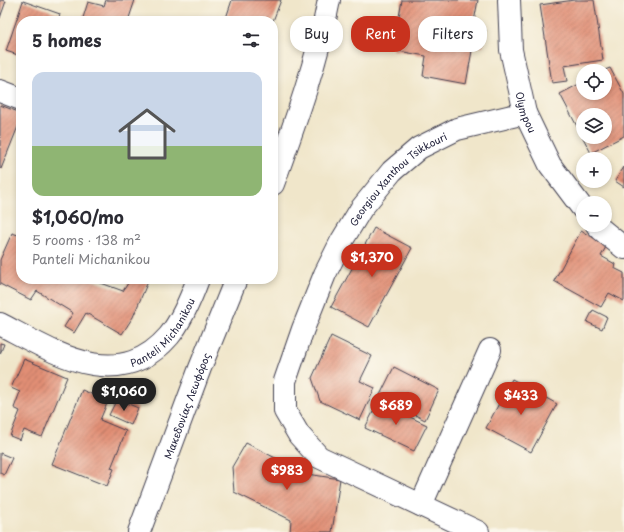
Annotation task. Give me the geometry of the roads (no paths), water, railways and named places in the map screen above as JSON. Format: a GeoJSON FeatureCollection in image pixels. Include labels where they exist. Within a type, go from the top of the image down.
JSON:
{"type":"FeatureCollection","features":[{"type":"Feature","properties":{"kind":"street"},"geometry":{"type":"LineString","coordinates":[[278,170],[297,117],[323,31],[329,0]]}},
{"type":"Feature","properties":{"kind":"street","name":"Olympou"},"geometry":{"type":"LineString","coordinates":[[509,0],[511,50],[525,113],[550,164],[576,199]]}},
{"type":"Feature","properties":{"kind":"street"},"geometry":{"type":"LineString","coordinates":[[0,90],[16,97]]}},
{"type":"Feature","properties":{"kind":"street","name":"Georgiou Xanthou Tsikkouri"},"geometry":{"type":"LineString","coordinates":[[478,532],[319,457],[299,435],[285,411],[285,381],[303,329],[325,274],[341,242],[361,209],[392,171],[419,148],[457,129],[525,113]]}},
{"type":"Feature","properties":{"kind":"street"},"geometry":{"type":"LineString","coordinates":[[605,232],[624,248]]}},
{"type":"Feature","properties":{"kind":"street","name":"Panteli Michanikou"},"geometry":{"type":"LineString","coordinates":[[0,324],[54,352],[80,362],[100,366],[122,365],[147,354],[169,336],[187,306],[196,284]]}},
{"type":"Feature","properties":{"kind":"street","name":"Μακεδονίας Λεωφόρος"},"geometry":{"type":"LineString","coordinates":[[139,532],[200,368],[234,284]]}},
{"type":"Feature","properties":{"kind":"street"},"geometry":{"type":"LineString","coordinates":[[421,505],[490,350]]}}]}
